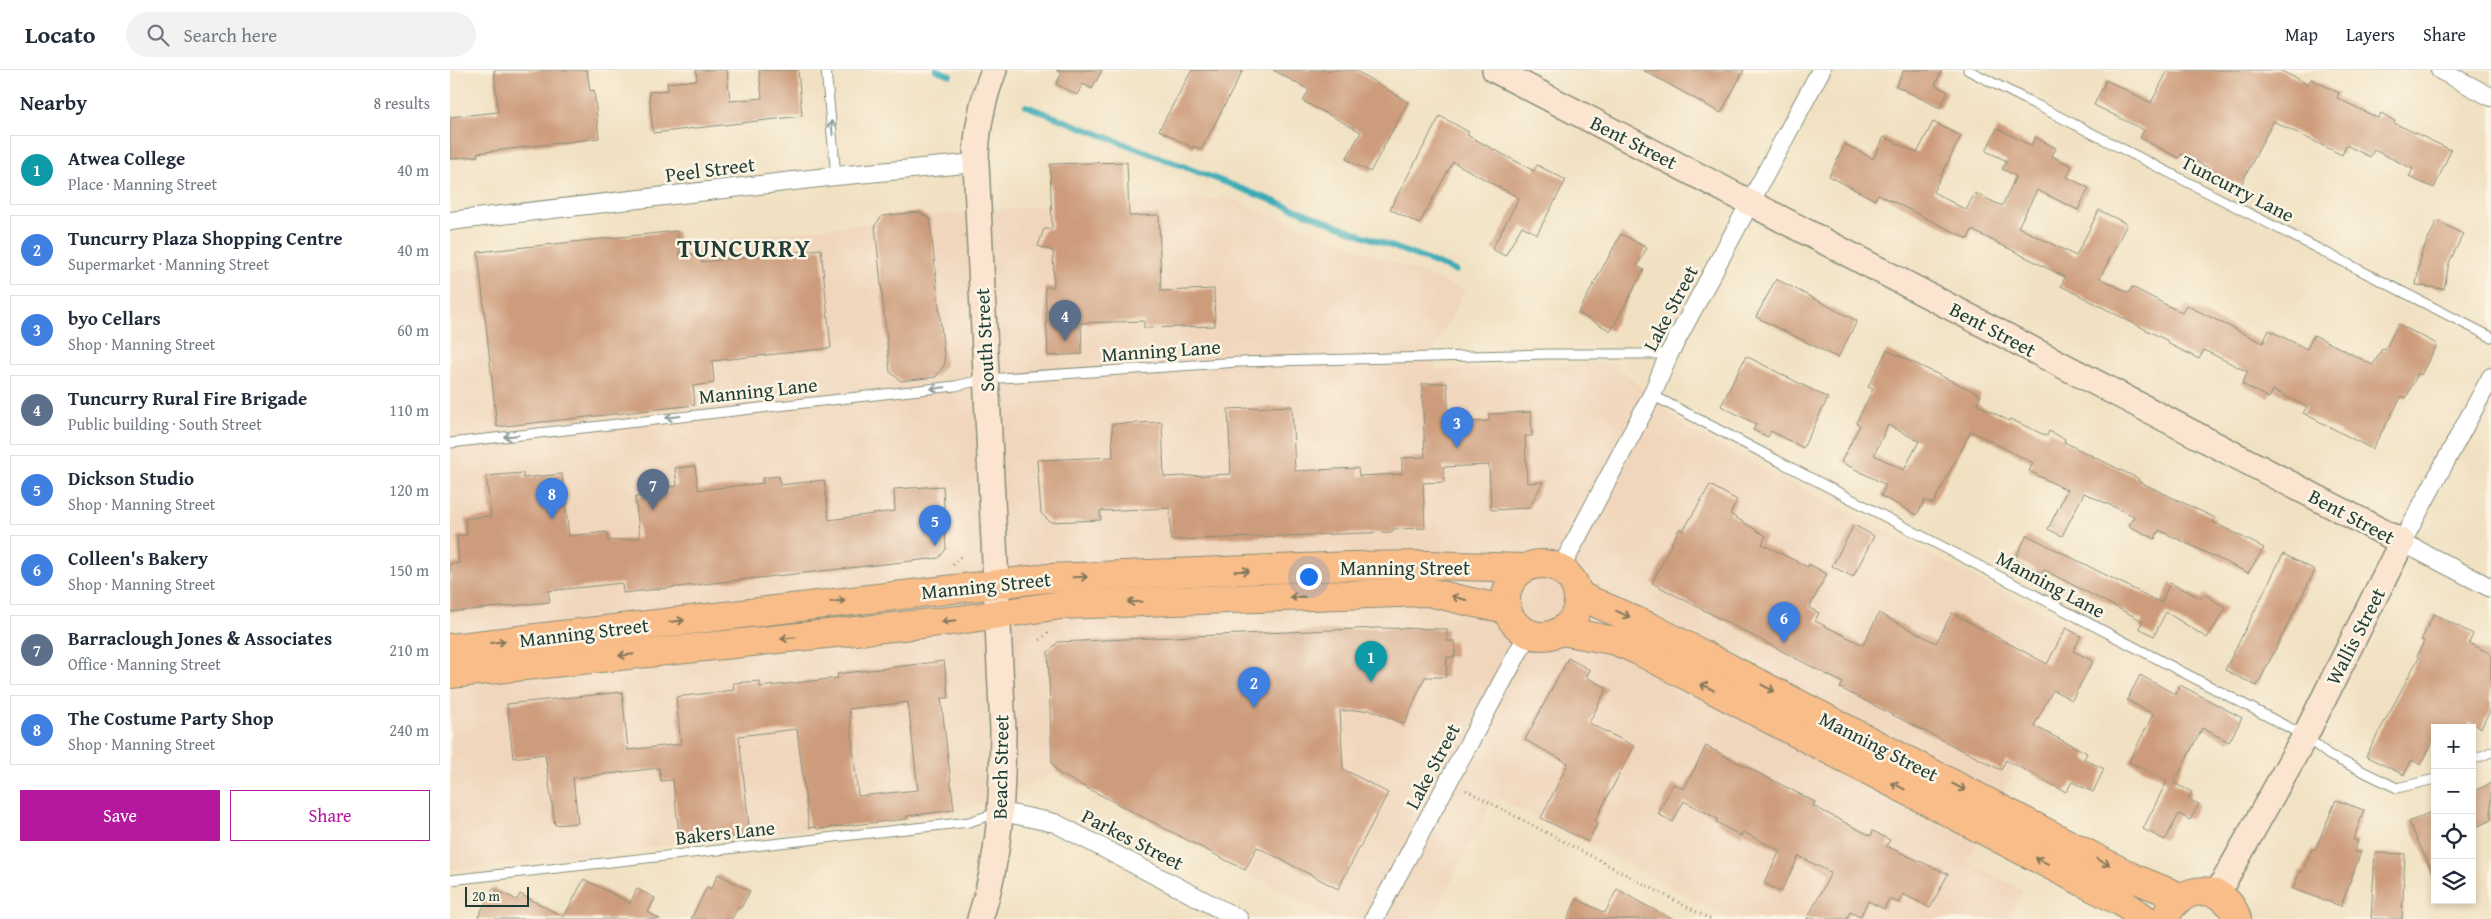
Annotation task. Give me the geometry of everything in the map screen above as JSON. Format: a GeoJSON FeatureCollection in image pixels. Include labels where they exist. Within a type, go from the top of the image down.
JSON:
{"type":"FeatureCollection","features":[{"type":"Feature","properties":{"kind":"main road"},"geometry":{"type":"LineString","coordinates":[[1543,564],[1561,568],[1573,580],[1578,595],[1576,615],[1562,631],[1546,637],[1528,634],[1514,622],[1507,608],[1506,594],[1510,584],[1524,568],[1543,564]]}},
{"type":"Feature","properties":{"kind":"main road","name":"Manning Street"},"geometry":{"type":"LineString","coordinates":[[450,648],[996,582],[1048,578],[1350,566],[1427,565],[1524,568]]}},
{"type":"Feature","properties":{"kind":"main road","name":"Manning Street"},"geometry":{"type":"LineString","coordinates":[[450,674],[959,620],[1061,605],[1427,592],[1458,597],[1485,607],[1507,608]]}},
{"type":"Feature","properties":{"kind":"main road","name":"Manning Street"},"geometry":{"type":"LineString","coordinates":[[1578,595],[1652,628],[2136,879],[2180,897]]}},
{"type":"Feature","properties":{"kind":"main road","name":"Manning Street"},"geometry":{"type":"LineString","coordinates":[[1562,631],[1616,641],[1639,651],[2114,899],[2145,919]]}},
{"type":"Feature","properties":{"kind":"main road"},"geometry":{"type":"LineString","coordinates":[[2165,919],[2173,903],[2180,897],[2198,891],[2217,894],[2232,908],[2237,919]]}},
{"type":"Feature","properties":{"kind":"street","name":"South Street"},"geometry":{"type":"LineString","coordinates":[[994,70],[976,136],[976,164],[997,613]]}},
{"type":"Feature","properties":{"kind":"street","name":"Bent Street"},"geometry":{"type":"LineString","coordinates":[[1495,70],[2491,588]]}},
{"type":"Feature","properties":{"kind":"street","name":"Lake Street"},"geometry":{"type":"LineString","coordinates":[[1561,568],[1652,395],[1669,354],[1821,70]]}},
{"type":"Feature","properties":{"kind":"street"},"geometry":{"type":"LineString","coordinates":[[2440,70],[2491,96]]}},
{"type":"Feature","properties":{"kind":"street","name":"Peel Street"},"geometry":{"type":"LineString","coordinates":[[450,220],[836,176],[976,164]]}},
{"type":"Feature","properties":{"kind":"street","name":"Wallis Street"},"geometry":{"type":"LineString","coordinates":[[2217,894],[2304,736],[2402,542],[2491,376]]}},
{"type":"Feature","properties":{"kind":"street","name":"Beach Street"},"geometry":{"type":"LineString","coordinates":[[980,919],[991,885],[1002,812],[1003,730],[997,613]]}},
{"type":"Feature","properties":{"kind":"street","name":"Lake Street"},"geometry":{"type":"LineString","coordinates":[[1374,919],[1528,634]]}},
{"type":"Feature","properties":{"kind":"street","name":"Parkes Street"},"geometry":{"type":"LineString","coordinates":[[1002,812],[1055,823],[1239,919]]}},
{"type":"Feature","properties":{"kind":"lane"},"geometry":{"type":"LineString","coordinates":[[826,70],[836,176]]}},
{"type":"Feature","properties":{"kind":"lane","name":"Tuncurry Lane"},"geometry":{"type":"LineString","coordinates":[[1968,70],[2491,337]]}},
{"type":"Feature","properties":{"kind":"lane","name":"Manning Lane"},"geometry":{"type":"LineString","coordinates":[[450,443],[955,386],[986,379],[1239,362],[1550,354],[1669,354]]}},
{"type":"Feature","properties":{"kind":"lane","name":"Manning Lane"},"geometry":{"type":"LineString","coordinates":[[1652,395],[2304,736],[2329,755],[2397,788],[2431,780]]}},
{"type":"Feature","properties":{"kind":"lane"},"geometry":{"type":"LineString","coordinates":[[2476,758],[2491,752]]}},
{"type":"Feature","properties":{"kind":"lane","name":"Bakers Lane"},"geometry":{"type":"LineString","coordinates":[[450,880],[969,822],[1002,812]]}},
{"type":"Feature","properties":{"kind":"path"},"geometry":{"type":"LineString","coordinates":[[953,565],[960,556]]}},
{"type":"Feature","properties":{"kind":"path"},"geometry":{"type":"LineString","coordinates":[[1040,640],[1051,629]]}},
{"type":"Feature","properties":{"kind":"path"},"geometry":{"type":"LineString","coordinates":[[1449,781],[1710,919]]}},
{"type":"Feature","properties":{"kind":"shaded area"},"geometry":{"type":"Polygon","coordinates":[[[1220,195],[1465,290],[1435,349],[1435,370],[1613,362],[1686,428],[2085,635],[1967,861],[2023,891],[2009,919],[1731,919],[1495,796],[1432,919],[1335,919],[1058,773],[958,812],[450,870],[450,271],[931,216],[1028,207],[1219,199],[1220,195]]]}},
{"type":"Feature","properties":{"kind":"building"},"geometry":{"type":"Polygon","coordinates":[[[494,70],[587,70],[590,91],[594,90],[599,138],[477,153],[478,156],[450,159],[450,117],[498,112],[494,70]]]}},
{"type":"Feature","properties":{"kind":"building"},"geometry":{"type":"Polygon","coordinates":[[[696,70],[727,70],[730,101],[762,98],[759,70],[798,70],[802,116],[653,133],[649,92],[668,90],[667,83],[697,80],[696,70]]]}},
{"type":"Feature","properties":{"kind":"building"},"geometry":{"type":"Polygon","coordinates":[[[1056,70],[1102,70],[1092,89],[1083,84],[1077,95],[1056,84],[1062,73],[1056,70]]]}},
{"type":"Feature","properties":{"kind":"building"},"geometry":{"type":"Polygon","coordinates":[[[1192,70],[1243,70],[1201,150],[1194,146],[1193,148],[1159,130],[1192,70]]]}},
{"type":"Feature","properties":{"kind":"building"},"geometry":{"type":"Polygon","coordinates":[[[1273,70],[1355,70],[1408,102],[1370,172],[1346,159],[1361,132],[1303,101],[1309,90],[1273,70]]]}},
{"type":"Feature","properties":{"kind":"building"},"geometry":{"type":"Polygon","coordinates":[[[1643,70],[1744,70],[1721,113],[1643,70]]]}},
{"type":"Feature","properties":{"kind":"building"},"geometry":{"type":"Polygon","coordinates":[[[1904,70],[1942,70],[1935,85],[1948,92],[1940,108],[1896,86],[1904,70]]]}},
{"type":"Feature","properties":{"kind":"building"},"geometry":{"type":"Polygon","coordinates":[[[2168,70],[2279,70],[2308,84],[2311,79],[2339,93],[2337,98],[2378,118],[2381,113],[2395,121],[2394,123],[2451,150],[2434,188],[2409,177],[2413,169],[2374,150],[2370,157],[2346,145],[2342,155],[2273,121],[2241,185],[2233,181],[2231,186],[2208,175],[2211,169],[2181,154],[2179,158],[2140,138],[2144,130],[2094,105],[2106,80],[2151,103],[2168,70]]]}},
{"type":"Feature","properties":{"kind":"building"},"geometry":{"type":"Polygon","coordinates":[[[1440,116],[1469,132],[1467,135],[1534,171],[1537,165],[1566,180],[1537,234],[1522,226],[1505,256],[1492,249],[1519,198],[1453,162],[1419,224],[1390,209],[1440,116]]]}},
{"type":"Feature","properties":{"kind":"building"},"geometry":{"type":"Polygon","coordinates":[[[1933,122],[1961,136],[1933,192],[1966,210],[1975,193],[2002,206],[2016,176],[2002,169],[2007,161],[1986,151],[1997,128],[2031,146],[2035,137],[2056,148],[2052,156],[2072,166],[2067,177],[2089,188],[2078,210],[2037,190],[2018,227],[2076,256],[2099,210],[2127,224],[2100,278],[2129,293],[2132,287],[2182,313],[2186,305],[2263,343],[2269,330],[2307,349],[2314,335],[2373,365],[2382,349],[2385,350],[2398,324],[2437,344],[2421,375],[2418,373],[2406,398],[2402,396],[2372,449],[2303,413],[2307,407],[2273,390],[2269,398],[2242,384],[2248,372],[2204,350],[2199,359],[2167,343],[2168,341],[2061,286],[2065,277],[1972,230],[1968,239],[1878,194],[1875,200],[1829,176],[1845,144],[1873,159],[1884,137],[1917,153],[1933,122]]]}},
{"type":"Feature","properties":{"kind":"building"},"geometry":{"type":"Polygon","coordinates":[[[1127,162],[1129,216],[1159,215],[1161,291],[1214,289],[1215,326],[1144,328],[1144,321],[1081,323],[1082,354],[1048,356],[1045,287],[1054,287],[1053,251],[1038,246],[1044,229],[1052,229],[1050,164],[1127,162]]]}},
{"type":"Feature","properties":{"kind":"building"},"geometry":{"type":"Polygon","coordinates":[[[919,212],[930,219],[945,364],[936,377],[901,381],[890,372],[875,225],[882,216],[919,212]]]}},
{"type":"Feature","properties":{"kind":"building"},"geometry":{"type":"Polygon","coordinates":[[[2437,221],[2463,234],[2449,263],[2444,289],[2416,285],[2421,254],[2437,221]]]}},
{"type":"Feature","properties":{"kind":"building"},"geometry":{"type":"Polygon","coordinates":[[[677,231],[680,256],[701,253],[701,262],[821,249],[831,348],[712,361],[714,383],[693,386],[695,405],[497,427],[478,252],[677,231]]]}},
{"type":"Feature","properties":{"kind":"building"},"geometry":{"type":"Polygon","coordinates":[[[1621,234],[1647,248],[1637,266],[1644,270],[1611,331],[1578,313],[1621,234]]]}},
{"type":"Feature","properties":{"kind":"building"},"geometry":{"type":"Polygon","coordinates":[[[1776,279],[1857,321],[1838,358],[1756,317],[1776,279]]]}},
{"type":"Feature","properties":{"kind":"building"},"geometry":{"type":"Polygon","coordinates":[[[1887,350],[1981,395],[1977,404],[2009,421],[2010,419],[2047,436],[2049,431],[2065,439],[2064,442],[2139,479],[2138,481],[2215,518],[2213,522],[2264,548],[2248,573],[2159,530],[2155,539],[2129,526],[2134,516],[2084,493],[2062,536],[2048,529],[2067,490],[2029,471],[2033,463],[1971,431],[1933,504],[1925,500],[1917,515],[1881,496],[1886,485],[1841,462],[1860,425],[1856,423],[1873,389],[1868,387],[1887,350]],[[1888,425],[1874,455],[1904,470],[1919,441],[1888,425]]]}},
{"type":"Feature","properties":{"kind":"building"},"geometry":{"type":"Polygon","coordinates":[[[1746,356],[1828,398],[1803,448],[1771,431],[1768,437],[1753,430],[1756,424],[1721,406],[1746,356]]]}},
{"type":"Feature","properties":{"kind":"building"},"geometry":{"type":"Polygon","coordinates":[[[1447,383],[1449,423],[1489,421],[1489,414],[1531,412],[1532,436],[1525,436],[1527,483],[1543,482],[1529,508],[1491,510],[1489,465],[1443,467],[1444,482],[1423,483],[1425,528],[1392,529],[1392,532],[1171,540],[1170,508],[1100,511],[1101,520],[1050,522],[1041,513],[1037,460],[1113,457],[1112,424],[1162,422],[1164,477],[1231,474],[1228,409],[1292,406],[1295,471],[1358,468],[1359,476],[1402,474],[1402,458],[1425,457],[1422,384],[1447,383]]]}},
{"type":"Feature","properties":{"kind":"building"},"geometry":{"type":"Polygon","coordinates":[[[695,466],[698,490],[763,483],[762,478],[779,476],[780,485],[824,480],[829,520],[895,511],[894,489],[943,486],[946,549],[939,558],[623,593],[622,583],[548,591],[550,602],[450,612],[450,564],[459,563],[457,536],[467,535],[465,519],[491,516],[486,476],[523,473],[523,478],[562,474],[569,536],[607,532],[608,541],[640,538],[635,497],[668,493],[668,487],[677,486],[675,468],[695,466]]]}},
{"type":"Feature","properties":{"kind":"building"},"geometry":{"type":"Polygon","coordinates":[[[1710,485],[1737,500],[1730,514],[1766,536],[1762,544],[1808,567],[1809,564],[1827,574],[1809,608],[1819,613],[1815,621],[1863,645],[1879,613],[1936,643],[1952,613],[2047,664],[2066,628],[2081,636],[2073,651],[2093,661],[2072,700],[2053,690],[2034,726],[2087,753],[2084,759],[2104,769],[2093,792],[2072,782],[2066,792],[2006,760],[2001,770],[1840,688],[1843,683],[1652,583],[1679,529],[1683,531],[1710,485]]]}},
{"type":"Feature","properties":{"kind":"building"},"geometry":{"type":"Polygon","coordinates":[[[1854,525],[1874,536],[1853,577],[1832,566],[1854,525]]]}},
{"type":"Feature","properties":{"kind":"building"},"geometry":{"type":"Polygon","coordinates":[[[2027,535],[2161,603],[2170,583],[2201,598],[2204,594],[2226,608],[2207,638],[2166,612],[2154,636],[2139,628],[2143,621],[2044,570],[2042,573],[2015,559],[2027,535]]]}},
{"type":"Feature","properties":{"kind":"building"},"geometry":{"type":"Polygon","coordinates":[[[2283,554],[2315,570],[2257,686],[2225,670],[2283,554]]]}},
{"type":"Feature","properties":{"kind":"building"},"geometry":{"type":"Polygon","coordinates":[[[2434,614],[2473,634],[2469,643],[2491,654],[2491,709],[2481,728],[2470,722],[2469,724],[2431,724],[2431,744],[2420,765],[2412,760],[2404,775],[2366,756],[2419,657],[2417,656],[2424,641],[2421,640],[2434,614]]]}},
{"type":"Feature","properties":{"kind":"building"},"geometry":{"type":"Polygon","coordinates":[[[1378,628],[1447,629],[1447,641],[1455,641],[1455,657],[1447,657],[1446,677],[1425,677],[1404,724],[1372,710],[1340,711],[1343,769],[1388,793],[1338,889],[1257,847],[1245,870],[1058,773],[1052,763],[1048,652],[1058,642],[1378,628]]]}},
{"type":"Feature","properties":{"kind":"building"},"geometry":{"type":"Polygon","coordinates":[[[1568,658],[1590,670],[1586,677],[1607,688],[1589,723],[1634,746],[1595,821],[1598,822],[1588,842],[1541,818],[1568,763],[1525,740],[1568,658]]]}},
{"type":"Feature","properties":{"kind":"building"},"geometry":{"type":"Polygon","coordinates":[[[944,661],[949,698],[941,698],[954,810],[907,816],[907,819],[817,829],[816,827],[809,828],[797,729],[739,736],[750,835],[680,842],[673,780],[661,781],[659,768],[573,778],[578,823],[555,825],[545,754],[513,758],[507,704],[622,692],[628,750],[681,744],[676,697],[734,690],[733,683],[760,681],[760,687],[838,678],[837,674],[944,661]],[[908,702],[849,709],[858,796],[918,790],[908,702]]]}},
{"type":"Feature","properties":{"kind":"building"},"geometry":{"type":"Polygon","coordinates":[[[2140,675],[2175,694],[2180,685],[2242,718],[2229,742],[2202,728],[2174,783],[2192,792],[2188,799],[2199,804],[2190,820],[2179,814],[2165,840],[2143,829],[2167,781],[2129,762],[2153,714],[2127,700],[2140,675]]]}},
{"type":"Feature","properties":{"kind":"building"},"geometry":{"type":"Polygon","coordinates":[[[1706,746],[1815,802],[1813,806],[1871,836],[1873,831],[1890,840],[1886,846],[1948,874],[1930,908],[1903,894],[1899,903],[1889,899],[1884,909],[1868,901],[1860,917],[1850,912],[1847,919],[1807,919],[1831,873],[1799,856],[1781,892],[1764,883],[1780,851],[1743,832],[1741,836],[1716,822],[1718,819],[1684,801],[1673,822],[1658,814],[1673,784],[1684,789],[1706,746]]]}},
{"type":"Feature","properties":{"kind":"building"},"geometry":{"type":"Polygon","coordinates":[[[2491,783],[2491,820],[2476,827],[2476,814],[2476,790],[2491,783]]]}},
{"type":"Feature","properties":{"kind":"building"},"geometry":{"type":"Polygon","coordinates":[[[2336,800],[2364,810],[2353,840],[2358,841],[2354,852],[2361,852],[2341,906],[2293,889],[2312,849],[2315,850],[2336,800]]]}},
{"type":"Feature","properties":{"kind":"building"},"geometry":{"type":"Polygon","coordinates":[[[2431,812],[2431,869],[2409,822],[2431,812]]]}},
{"type":"Feature","properties":{"kind":"building"},"geometry":{"type":"Polygon","coordinates":[[[2375,853],[2405,854],[2402,919],[2371,919],[2375,853]]]}},
{"type":"Feature","properties":{"kind":"building"},"geometry":{"type":"Polygon","coordinates":[[[718,874],[750,891],[741,908],[738,907],[732,919],[691,919],[707,887],[711,889],[718,874]]]}},
{"type":"Feature","properties":{"kind":"building"},"geometry":{"type":"Polygon","coordinates":[[[584,879],[630,903],[637,889],[655,898],[648,912],[660,919],[477,919],[493,888],[517,900],[520,894],[564,917],[584,879]]]}},
{"type":"Feature","properties":{"kind":"building"},"geometry":{"type":"Polygon","coordinates":[[[1617,889],[1673,919],[1567,919],[1577,899],[1605,913],[1617,889]]]}},
{"type":"Feature","properties":{"kind":"waterway"},"geometry":{"type":"LineString","coordinates":[[936,70],[950,75]]}},
{"type":"Feature","properties":{"kind":"waterway"},"geometry":{"type":"LineString","coordinates":[[1026,106],[1456,271]]}},
{"type":"Feature","properties":{"kind":"place","name":"Tuncurry Rural Fire Brigade"},"geometry":{"type":"Point","coordinates":[1065,341]}},
{"type":"Feature","properties":{"kind":"place","name":"byo Cellars"},"geometry":{"type":"Point","coordinates":[1457,448]}},
{"type":"Feature","properties":{"kind":"place","name":"Barraclough Jones & Associates"},"geometry":{"type":"Point","coordinates":[653,510]}},
{"type":"Feature","properties":{"kind":"place","name":"The Costume Party Shop"},"geometry":{"type":"Point","coordinates":[552,519]}},
{"type":"Feature","properties":{"kind":"place","name":"Dickson Studio"},"geometry":{"type":"Point","coordinates":[935,546]}},
{"type":"Feature","properties":{"kind":"place","name":"Colleen's Bakery"},"geometry":{"type":"Point","coordinates":[1784,643]}},
{"type":"Feature","properties":{"kind":"place","name":"Atwea College"},"geometry":{"type":"Point","coordinates":[1371,682]}},
{"type":"Feature","properties":{"kind":"place","name":"Tuncurry Plaza Shopping Centre"},"geometry":{"type":"Point","coordinates":[1254,708]}},
{"type":"Feature","properties":{"kind":"district","name":"TUNCURRY"},"geometry":{"type":"Point","coordinates":[744,248]}}]}
